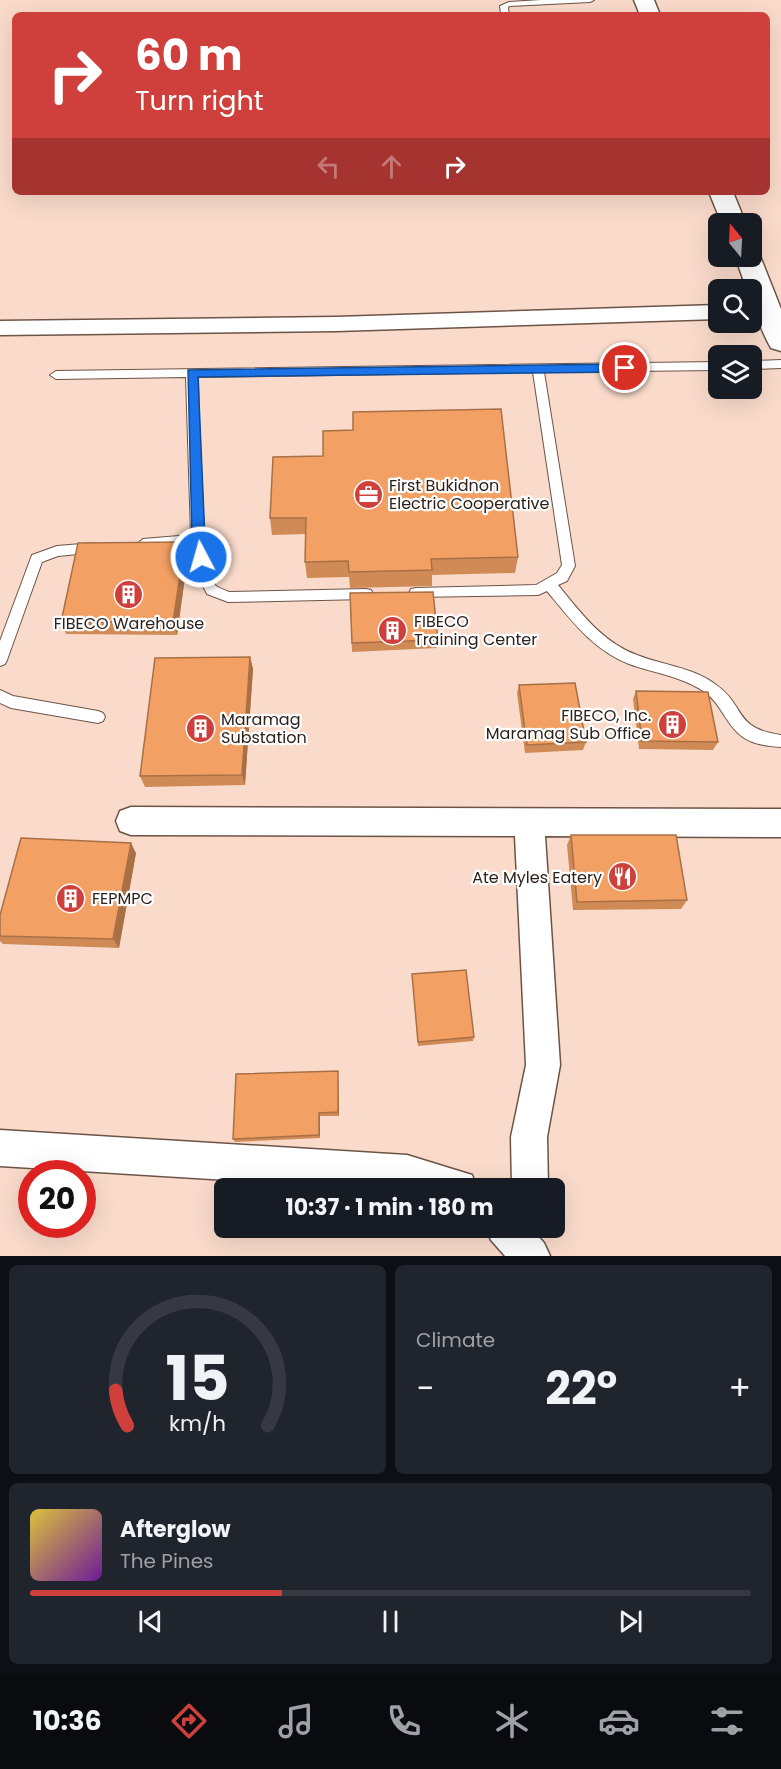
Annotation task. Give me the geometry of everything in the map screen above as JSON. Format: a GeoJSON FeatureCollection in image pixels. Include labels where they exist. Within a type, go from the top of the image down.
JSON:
{"type":"FeatureCollection","features":[{"type":"Feature","properties":{"kind":"highway"},"geometry":{"type":"LineString","coordinates":[[722,195],[730,213]]}},
{"type":"Feature","properties":{"kind":"highway"},"geometry":{"type":"LineString","coordinates":[[762,314],[781,342]]}},
{"type":"Feature","properties":{"kind":"street"},"geometry":{"type":"LineString","coordinates":[[0,328],[336,324],[708,312]]}},
{"type":"Feature","properties":{"kind":"street"},"geometry":{"type":"LineString","coordinates":[[131,821],[781,823]]}},
{"type":"Feature","properties":{"kind":"street"},"geometry":{"type":"LineString","coordinates":[[529,822],[543,1065],[529,1137],[530,1178]]}},
{"type":"Feature","properties":{"kind":"street"},"geometry":{"type":"LineString","coordinates":[[0,1148],[407,1173],[424,1178]]}},
{"type":"Feature","properties":{"kind":"street"},"geometry":{"type":"LineString","coordinates":[[515,1238],[533,1256]]}},
{"type":"Feature","properties":{"kind":"street"},"geometry":{"type":"LineString","coordinates":[[532,1238],[533,1256]]}},
{"type":"Feature","properties":{"kind":"lane"},"geometry":{"type":"LineString","coordinates":[[505,12],[504,6],[509,3],[590,0]]}},
{"type":"Feature","properties":{"kind":"lane"},"geometry":{"type":"LineString","coordinates":[[762,365],[781,364]]}},
{"type":"Feature","properties":{"kind":"lane"},"geometry":{"type":"LineString","coordinates":[[56,375],[708,366]]}},
{"type":"Feature","properties":{"kind":"lane"},"geometry":{"type":"LineString","coordinates":[[402,594],[537,590],[562,577],[569,566],[538,370]]}},
{"type":"Feature","properties":{"kind":"lane"},"geometry":{"type":"LineString","coordinates":[[192,373],[198,540],[204,574],[212,590],[228,597],[379,594]]}},
{"type":"Feature","properties":{"kind":"lane"},"geometry":{"type":"LineString","coordinates":[[128,545],[198,540]]}},
{"type":"Feature","properties":{"kind":"lane"},"geometry":{"type":"LineString","coordinates":[[0,660],[37,559],[57,551],[104,547]]}},
{"type":"Feature","properties":{"kind":"lane"},"geometry":{"type":"LineString","coordinates":[[550,585],[579,619],[608,647],[641,663],[701,682],[713,689],[740,727],[750,736],[781,741]]}},
{"type":"Feature","properties":{"kind":"lane"},"geometry":{"type":"LineString","coordinates":[[0,696],[11,702],[98,717]]}},
{"type":"Feature","properties":{"kind":"path"},"geometry":{"type":"LineString","coordinates":[[507,507],[559,506]]}},
{"type":"Feature","properties":{"kind":"building"},"geometry":{"type":"Polygon","coordinates":[[[501,409],[518,557],[431,559],[432,570],[349,572],[348,561],[305,562],[306,518],[270,518],[273,457],[323,456],[323,431],[353,430],[353,412],[501,409]]]}},
{"type":"Feature","properties":{"kind":"building","name":"FIBECO Warehouse"},"geometry":{"type":"Polygon","coordinates":[[[185,542],[173,622],[61,622],[78,543],[185,542]]]}},
{"type":"Feature","properties":{"kind":"building","name":"FIBECO Training Center"},"geometry":{"type":"Polygon","coordinates":[[[433,592],[438,640],[352,643],[350,593],[433,592]]]}},
{"type":"Feature","properties":{"kind":"building","name":"Maramag Substation"},"geometry":{"type":"Polygon","coordinates":[[[250,657],[242,775],[140,776],[155,658],[250,657]]]}},
{"type":"Feature","properties":{"kind":"building"},"geometry":{"type":"Polygon","coordinates":[[[575,683],[586,742],[527,745],[519,685],[575,683]]]}},
{"type":"Feature","properties":{"kind":"building","name":"FIBECO, Inc. Maramag Sub Office"},"geometry":{"type":"Polygon","coordinates":[[[636,691],[708,692],[718,742],[642,741],[636,691]]]}},
{"type":"Feature","properties":{"kind":"building","name":"Ate Myles Eatery"},"geometry":{"type":"Polygon","coordinates":[[[571,835],[676,835],[687,900],[577,902],[571,835]]]}},
{"type":"Feature","properties":{"kind":"building","name":"FEPMPC"},"geometry":{"type":"Polygon","coordinates":[[[21,838],[131,843],[113,939],[0,936],[0,915],[21,838]]]}},
{"type":"Feature","properties":{"kind":"building"},"geometry":{"type":"Polygon","coordinates":[[[466,970],[474,1037],[418,1042],[412,974],[466,970]]]}},
{"type":"Feature","properties":{"kind":"building"},"geometry":{"type":"Polygon","coordinates":[[[338,1071],[338,1112],[319,1113],[319,1135],[233,1139],[236,1074],[338,1071]]]}},
{"type":"Feature","properties":{"kind":"place","name":"First Bukidnon Electric Cooperative"},"geometry":{"type":"Point","coordinates":[368,494]}},
{"type":"Feature","properties":{"kind":"place","name":"FIBECO Warehouse"},"geometry":{"type":"Point","coordinates":[129,595]}},
{"type":"Feature","properties":{"kind":"place","name":"FIBECO Training Center"},"geometry":{"type":"Point","coordinates":[393,630]}},
{"type":"Feature","properties":{"kind":"place","name":"FIBECO, Inc. Maramag Sub Office"},"geometry":{"type":"Point","coordinates":[672,724]}},
{"type":"Feature","properties":{"kind":"place","name":"Maramag Substation"},"geometry":{"type":"Point","coordinates":[200,728]}},
{"type":"Feature","properties":{"kind":"place","name":"Ate Myles Eatery"},"geometry":{"type":"Point","coordinates":[623,877]}},
{"type":"Feature","properties":{"kind":"place","name":"FEPMPC"},"geometry":{"type":"Point","coordinates":[71,898]}},
{"type":"Feature","properties":{"kind":"route"},"geometry":{"type":"LineString","coordinates":[[201,557],[198,540],[192,373],[625,368]]}}]}
